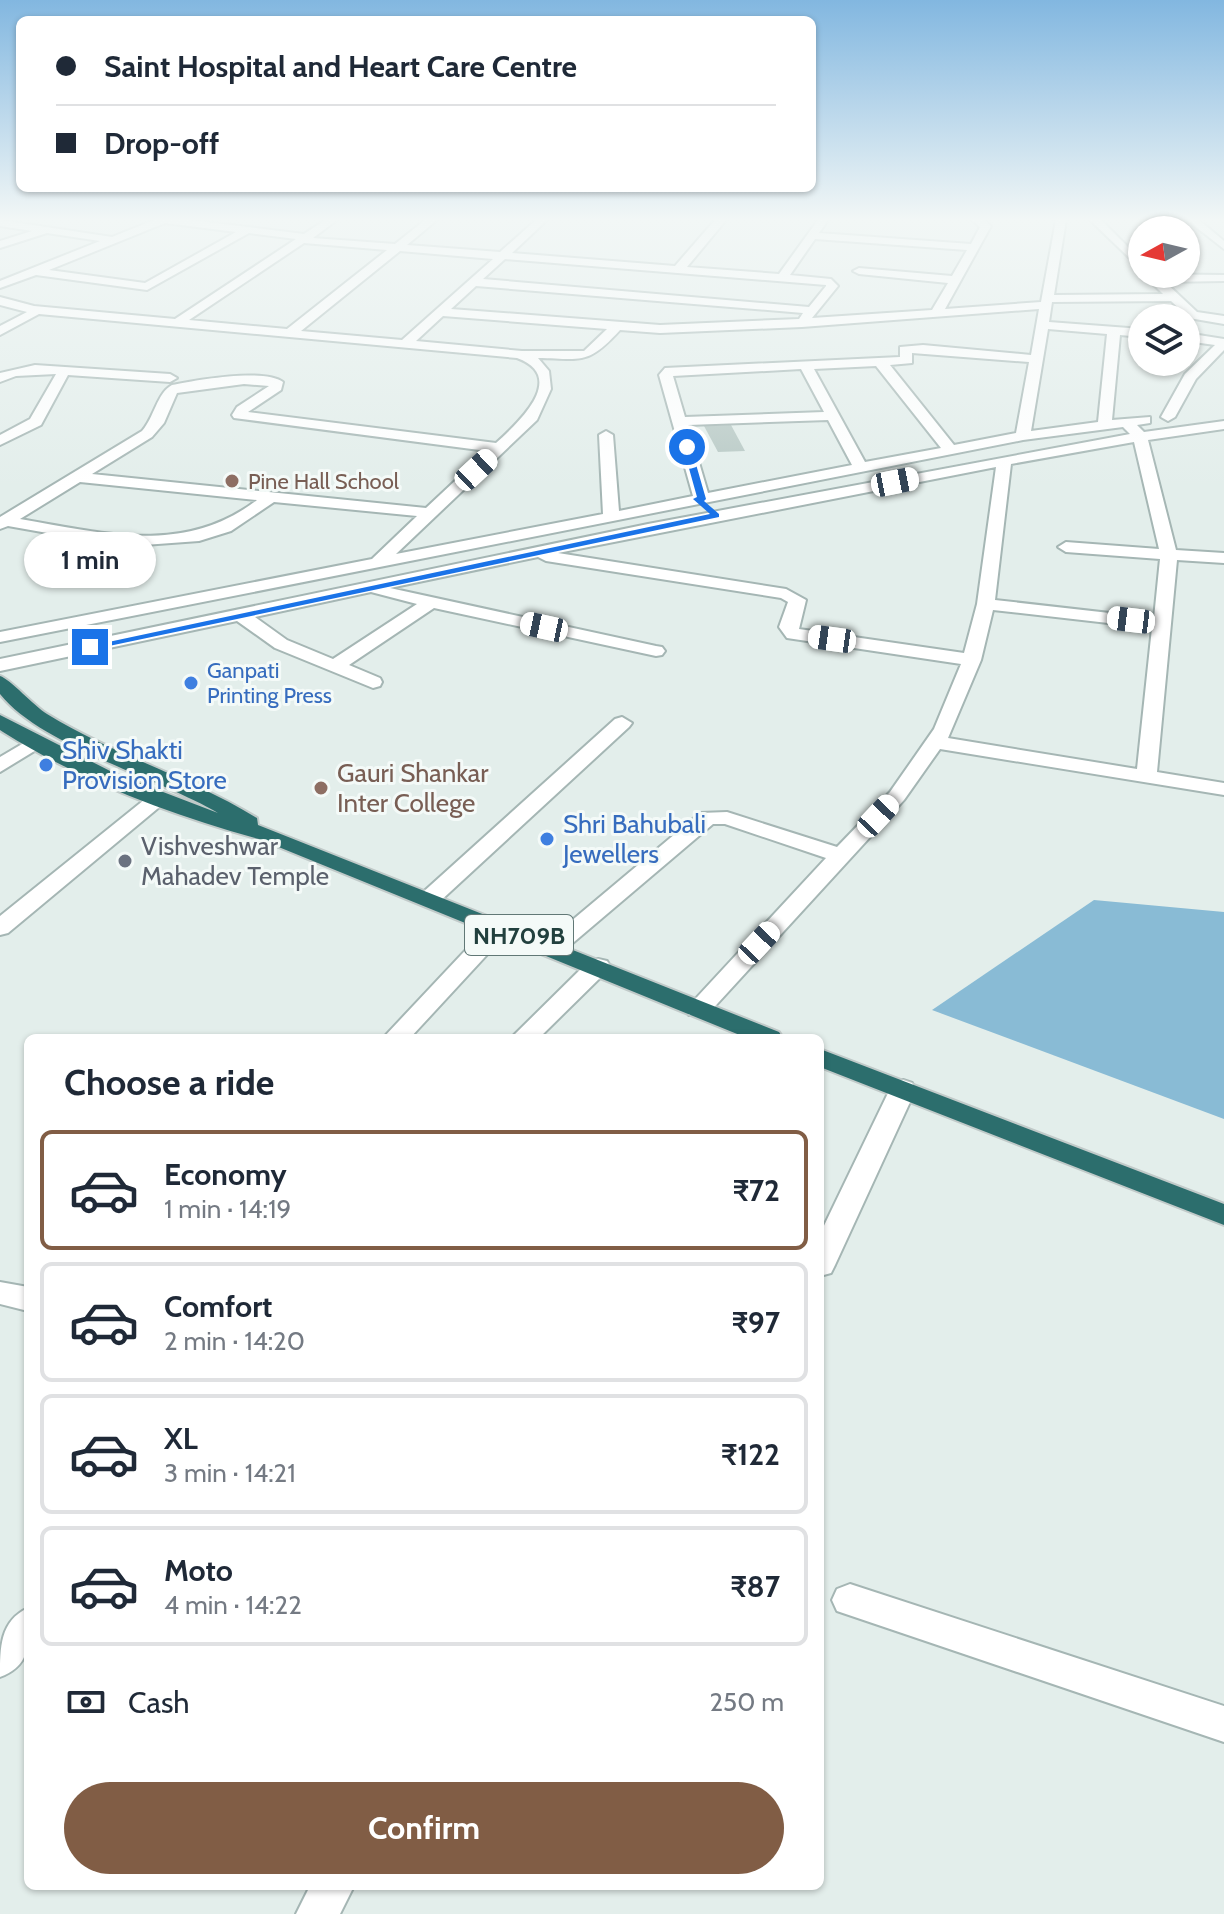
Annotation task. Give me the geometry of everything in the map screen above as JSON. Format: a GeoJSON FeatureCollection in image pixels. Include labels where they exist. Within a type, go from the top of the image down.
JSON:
{"type":"FeatureCollection","features":[{"type":"Feature","properties":{"kind":"highway","name":"NH709B"},"geometry":{"type":"LineString","coordinates":[[0,682],[8,694],[35,716],[195,792],[267,834]]}},
{"type":"Feature","properties":{"kind":"highway","name":"NH709B"},"geometry":{"type":"LineString","coordinates":[[0,721],[34,743],[156,800],[209,820],[267,834],[760,1034]]}},
{"type":"Feature","properties":{"kind":"highway"},"geometry":{"type":"LineString","coordinates":[[824,1059],[1224,1215]]}},
{"type":"Feature","properties":{"kind":"street"},"geometry":{"type":"LineString","coordinates":[[176,324],[198,309]]}},
{"type":"Feature","properties":{"kind":"street"},"geometry":{"type":"LineString","coordinates":[[289,334],[321,309]]}},
{"type":"Feature","properties":{"kind":"street"},"geometry":{"type":"LineString","coordinates":[[405,344],[444,309]]}},
{"type":"Feature","properties":{"kind":"street"},"geometry":{"type":"LineString","coordinates":[[804,309],[812,310]]}},
{"type":"Feature","properties":{"kind":"street"},"geometry":{"type":"LineString","coordinates":[[937,313],[939,309]]}},
{"type":"Feature","properties":{"kind":"street"},"geometry":{"type":"LineString","coordinates":[[441,312],[615,328],[660,329],[802,323],[973,309]]}},
{"type":"Feature","properties":{"kind":"street"},"geometry":{"type":"LineString","coordinates":[[1023,436],[1045,309]]}},
{"type":"Feature","properties":{"kind":"street"},"geometry":{"type":"LineString","coordinates":[[1188,309],[1198,318],[1224,320]]}},
{"type":"Feature","properties":{"kind":"street"},"geometry":{"type":"LineString","coordinates":[[0,331],[33,314],[33,310],[519,354],[585,355],[591,353],[615,328]]}},
{"type":"Feature","properties":{"kind":"street"},"geometry":{"type":"LineString","coordinates":[[802,323],[812,310]]}},
{"type":"Feature","properties":{"kind":"street"},"geometry":{"type":"LineString","coordinates":[[1042,325],[1128,332]]}},
{"type":"Feature","properties":{"kind":"street"},"geometry":{"type":"LineString","coordinates":[[1105,424],[1114,331]]}},
{"type":"Feature","properties":{"kind":"street"},"geometry":{"type":"LineString","coordinates":[[1200,339],[1224,343],[1200,375]]}},
{"type":"Feature","properties":{"kind":"street"},"geometry":{"type":"LineString","coordinates":[[706,506],[666,375],[670,371],[907,360],[905,350],[923,349],[1036,359]]}},
{"type":"Feature","properties":{"kind":"street"},"geometry":{"type":"LineString","coordinates":[[379,561],[532,417],[544,397],[542,366],[531,357],[519,354]]}},
{"type":"Feature","properties":{"kind":"street"},"geometry":{"type":"LineString","coordinates":[[880,362],[950,450]]}},
{"type":"Feature","properties":{"kind":"street"},"geometry":{"type":"LineString","coordinates":[[805,365],[861,468]]}},
{"type":"Feature","properties":{"kind":"street"},"geometry":{"type":"LineString","coordinates":[[0,378],[23,370],[170,378]]}},
{"type":"Feature","properties":{"kind":"street"},"geometry":{"type":"LineString","coordinates":[[0,441],[36,422],[64,371]]}},
{"type":"Feature","properties":{"kind":"street"},"geometry":{"type":"LineString","coordinates":[[1168,417],[1199,376]]}},
{"type":"Feature","properties":{"kind":"street"},"geometry":{"type":"LineString","coordinates":[[3,522],[147,434],[157,423],[174,389],[244,380],[278,384],[239,415],[499,448]]}},
{"type":"Feature","properties":{"kind":"street"},"geometry":{"type":"LineString","coordinates":[[0,665],[534,554],[706,506],[861,468],[912,468],[1004,461],[1168,417],[1224,412]]}},
{"type":"Feature","properties":{"kind":"street"},"geometry":{"type":"LineString","coordinates":[[680,421],[833,416]]}},
{"type":"Feature","properties":{"kind":"street"},"geometry":{"type":"LineString","coordinates":[[0,637],[611,516],[706,506],[912,468],[950,450],[1023,436],[1105,424],[1132,429],[1224,425]]}},
{"type":"Feature","properties":{"kind":"street"},"geometry":{"type":"LineString","coordinates":[[1132,429],[1169,554],[1146,776]]}},
{"type":"Feature","properties":{"kind":"street"},"geometry":{"type":"LineString","coordinates":[[606,435],[611,516]]}},
{"type":"Feature","properties":{"kind":"street"},"geometry":{"type":"LineString","coordinates":[[698,1009],[897,796],[944,729],[972,660],[986,604],[1004,461]]}},
{"type":"Feature","properties":{"kind":"street"},"geometry":{"type":"LineString","coordinates":[[77,477],[430,513]]}},
{"type":"Feature","properties":{"kind":"street"},"geometry":{"type":"LineString","coordinates":[[3,522],[114,539],[159,540],[222,529],[271,497]]}},
{"type":"Feature","properties":{"kind":"street"},"geometry":{"type":"LineString","coordinates":[[1066,547],[1224,558]]}},
{"type":"Feature","properties":{"kind":"street"},"geometry":{"type":"LineString","coordinates":[[534,554],[786,594],[797,600],[788,627],[793,634],[972,660]]}},
{"type":"Feature","properties":{"kind":"street"},"geometry":{"type":"LineString","coordinates":[[369,588],[656,651]]}},
{"type":"Feature","properties":{"kind":"street"},"geometry":{"type":"LineString","coordinates":[[335,666],[432,602]]}},
{"type":"Feature","properties":{"kind":"street"},"geometry":{"type":"LineString","coordinates":[[986,604],[1160,624]]}},
{"type":"Feature","properties":{"kind":"street"},"geometry":{"type":"LineString","coordinates":[[241,615],[281,644],[373,682]]}},
{"type":"Feature","properties":{"kind":"street"},"geometry":{"type":"LineString","coordinates":[[429,899],[622,723]]}},
{"type":"Feature","properties":{"kind":"street"},"geometry":{"type":"LineString","coordinates":[[936,742],[1224,789]]}},
{"type":"Feature","properties":{"kind":"street"},"geometry":{"type":"LineString","coordinates":[[0,766],[34,743]]}},
{"type":"Feature","properties":{"kind":"street"},"geometry":{"type":"LineString","coordinates":[[0,928],[156,800]]}},
{"type":"Feature","properties":{"kind":"street"},"geometry":{"type":"LineString","coordinates":[[553,948],[708,818],[727,818],[841,856]]}},
{"type":"Feature","properties":{"kind":"street"},"geometry":{"type":"LineString","coordinates":[[400,1034],[500,927]]}},
{"type":"Feature","properties":{"kind":"street"},"geometry":{"type":"LineString","coordinates":[[528,1034],[598,966]]}},
{"type":"Feature","properties":{"kind":"street"},"geometry":{"type":"LineString","coordinates":[[824,1257],[903,1089]]}},
{"type":"Feature","properties":{"kind":"street"},"geometry":{"type":"LineString","coordinates":[[0,1293],[24,1298]]}},
{"type":"Feature","properties":{"kind":"street"},"geometry":{"type":"LineString","coordinates":[[850,1600],[1224,1724]]}},
{"type":"Feature","properties":{"kind":"street"},"geometry":{"type":"LineString","coordinates":[[0,1660],[24,1630]]}},
{"type":"Feature","properties":{"kind":"street"},"geometry":{"type":"LineString","coordinates":[[317,1914],[331,1890]]}},
{"type":"Feature","properties":{"kind":"water"},"geometry":{"type":"Polygon","coordinates":[[[1094,900],[1224,912],[1224,1119],[932,1010],[1094,900]]]}},
{"type":"Feature","properties":{"kind":"building"},"geometry":{"type":"Polygon","coordinates":[[[731,425],[745,451],[718,452],[704,426],[731,425]]]}},
{"type":"Feature","properties":{"kind":"place","name":"Pine Hall School"},"geometry":{"type":"Point","coordinates":[232,481]}},
{"type":"Feature","properties":{"kind":"place","name":"Ganpati Printing Press"},"geometry":{"type":"Point","coordinates":[191,683]}},
{"type":"Feature","properties":{"kind":"place","name":"Shiv Shakti Provision Store"},"geometry":{"type":"Point","coordinates":[46,765]}},
{"type":"Feature","properties":{"kind":"place","name":"Gauri Shankar Inter College"},"geometry":{"type":"Point","coordinates":[321,788]}},
{"type":"Feature","properties":{"kind":"place","name":"Shri Bahubali Jewellers"},"geometry":{"type":"Point","coordinates":[547,839]}},
{"type":"Feature","properties":{"kind":"place","name":"Vishveshwar Mahadev Temple"},"geometry":{"type":"Point","coordinates":[125,861]}},
{"type":"Feature","properties":{"kind":"route"},"geometry":{"type":"LineString","coordinates":[[90,647],[716,515],[697,499],[702,499],[687,447]]}}]}
